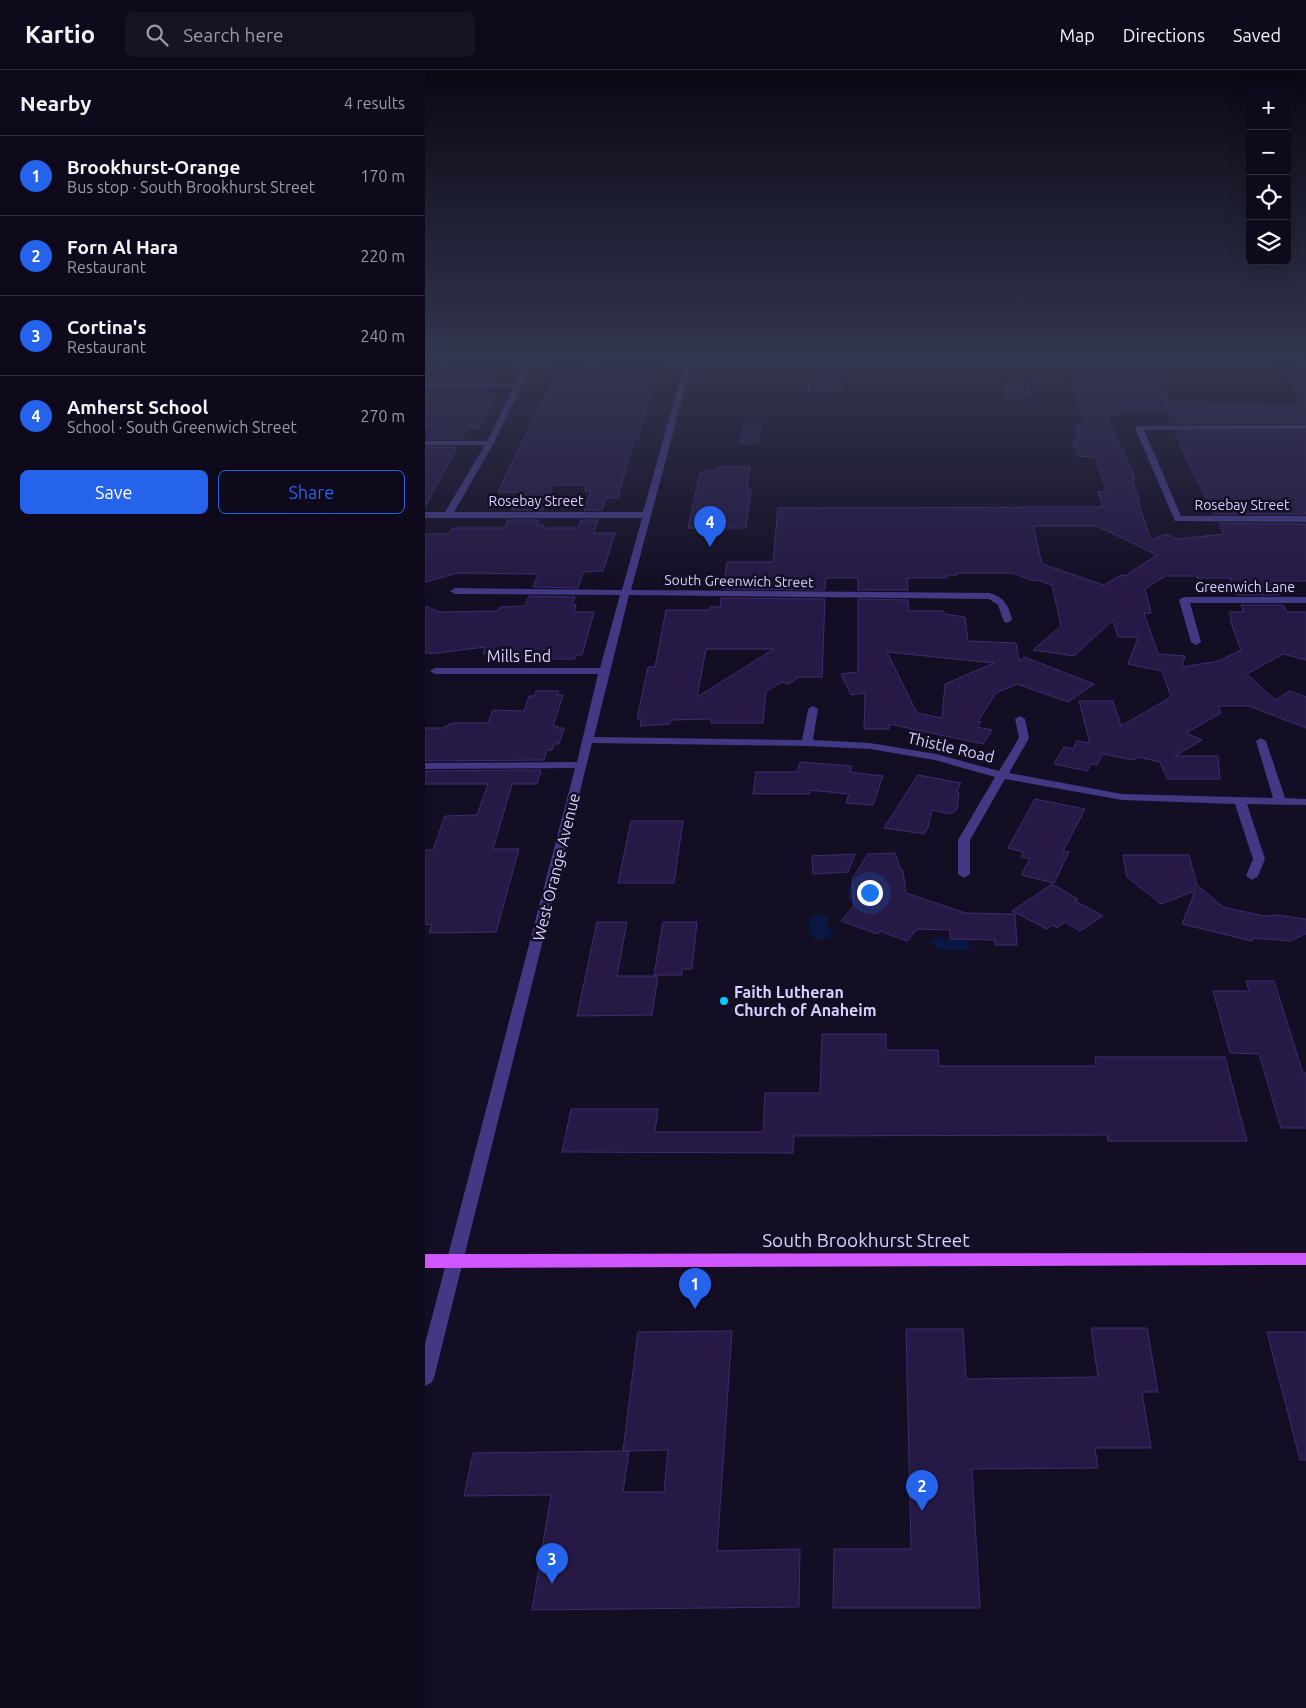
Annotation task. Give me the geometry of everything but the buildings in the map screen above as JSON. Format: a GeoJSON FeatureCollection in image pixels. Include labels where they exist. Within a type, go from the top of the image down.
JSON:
{"type":"FeatureCollection","features":[{"type":"Feature","properties":{"kind":"main road","name":"South Brookhurst Street"},"geometry":{"type":"LineString","coordinates":[[425,1261],[1306,1260]]}},
{"type":"Feature","properties":{"kind":"street"},"geometry":{"type":"LineString","coordinates":[[448,515],[494,434]]}},
{"type":"Feature","properties":{"kind":"street","name":"West Orange Avenue"},"geometry":{"type":"LineString","coordinates":[[425,1378],[576,790],[580,765],[604,671],[669,434]]}},
{"type":"Feature","properties":{"kind":"street","name":"Rosebay Street"},"geometry":{"type":"LineString","coordinates":[[1142,434],[1178,519],[1306,519]]}},
{"type":"Feature","properties":{"kind":"street"},"geometry":{"type":"LineString","coordinates":[[425,443],[490,443]]}},
{"type":"Feature","properties":{"kind":"street","name":"Rosebay Street"},"geometry":{"type":"LineString","coordinates":[[425,515],[647,515]]}},
{"type":"Feature","properties":{"kind":"street","name":"South Greenwich Street"},"geometry":{"type":"LineString","coordinates":[[455,591],[990,596],[998,599],[1003,604],[1007,620]]}},
{"type":"Feature","properties":{"kind":"street","name":"Greenwich Lane"},"geometry":{"type":"LineString","coordinates":[[1196,642],[1184,600],[1306,600]]}},
{"type":"Feature","properties":{"kind":"street","name":"Mills End"},"geometry":{"type":"LineString","coordinates":[[435,671],[604,671]]}},
{"type":"Feature","properties":{"kind":"street"},"geometry":{"type":"LineString","coordinates":[[807,742],[813,709]]}},
{"type":"Feature","properties":{"kind":"street"},"geometry":{"type":"LineString","coordinates":[[964,874],[964,840],[1024,738],[1020,719]]}},
{"type":"Feature","properties":{"kind":"street","name":"Thistle Road"},"geometry":{"type":"LineString","coordinates":[[587,740],[807,742],[870,746],[936,757],[1001,775],[1122,797],[1306,802]]}},
{"type":"Feature","properties":{"kind":"street"},"geometry":{"type":"LineString","coordinates":[[1261,740],[1280,802]]}},
{"type":"Feature","properties":{"kind":"street"},"geometry":{"type":"LineString","coordinates":[[425,766],[580,765]]}},
{"type":"Feature","properties":{"kind":"street"},"geometry":{"type":"LineString","coordinates":[[1240,801],[1259,860],[1251,876]]}},
{"type":"Feature","properties":{"kind":"water"},"geometry":{"type":"Polygon","coordinates":[[[813,915],[828,915],[828,929],[834,932],[828,939],[815,940],[809,931],[813,915]]]}},
{"type":"Feature","properties":{"kind":"water"},"geometry":{"type":"Polygon","coordinates":[[[941,936],[949,940],[969,941],[969,950],[941,950],[929,943],[941,936]]]}},
{"type":"Feature","properties":{"kind":"place","name":"Amherst School"},"geometry":{"type":"Point","coordinates":[710,547]}},
{"type":"Feature","properties":{"kind":"place","name":"Faith Lutheran Church of Anaheim"},"geometry":{"type":"Point","coordinates":[724,1001]}},
{"type":"Feature","properties":{"kind":"place","name":"Brookhurst-Orange"},"geometry":{"type":"Point","coordinates":[695,1309]}},
{"type":"Feature","properties":{"kind":"place","name":"Forn Al Hara"},"geometry":{"type":"Point","coordinates":[922,1511]}},
{"type":"Feature","properties":{"kind":"place","name":"Cortina's"},"geometry":{"type":"Point","coordinates":[552,1584]}}]}
